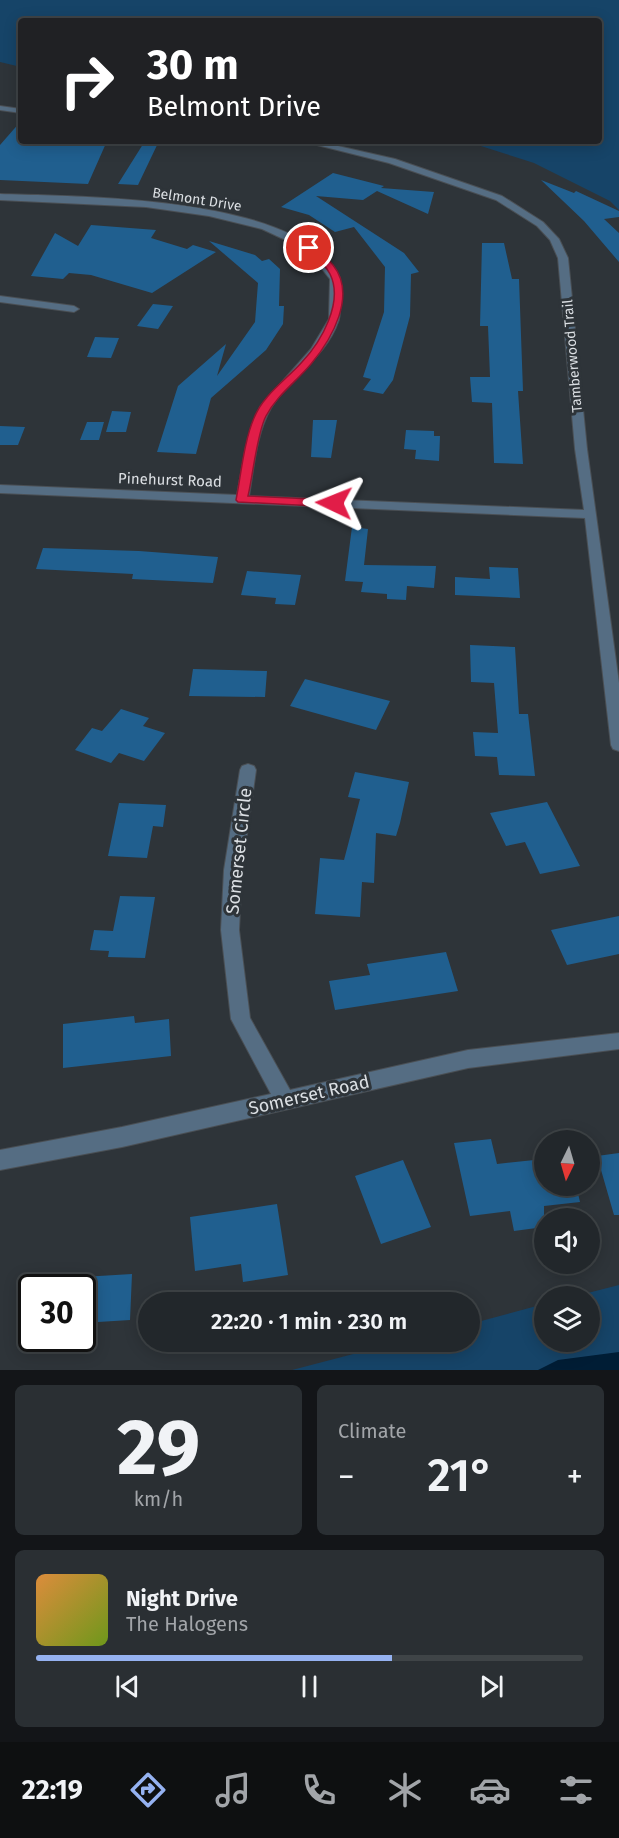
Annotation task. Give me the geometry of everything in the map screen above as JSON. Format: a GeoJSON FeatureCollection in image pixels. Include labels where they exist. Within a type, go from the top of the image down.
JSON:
{"type":"FeatureCollection","features":[{"type":"Feature","properties":{"kind":"street"},"geometry":{"type":"LineString","coordinates":[[0,108],[17,111]]}},
{"type":"Feature","properties":{"kind":"street"},"geometry":{"type":"LineString","coordinates":[[0,119],[17,111]]}},
{"type":"Feature","properties":{"kind":"street","name":"Tamberwood Trail"},"geometry":{"type":"LineString","coordinates":[[318,144],[392,161],[500,198],[540,224],[554,239],[563,258],[581,449],[619,745]]}},
{"type":"Feature","properties":{"kind":"street","name":"Belmont Drive"},"geometry":{"type":"LineString","coordinates":[[0,197],[133,204],[201,211],[273,229],[320,255],[334,274],[339,293],[335,318],[308,362],[273,397],[259,418],[242,500]]}},
{"type":"Feature","properties":{"kind":"street"},"geometry":{"type":"LineString","coordinates":[[0,299],[74,309]]}},
{"type":"Feature","properties":{"kind":"street","name":"Pinehurst Road"},"geometry":{"type":"LineString","coordinates":[[0,489],[591,513]]}},
{"type":"Feature","properties":{"kind":"street","name":"Somerset Circle"},"geometry":{"type":"LineString","coordinates":[[248,770],[233,870],[230,930],[241,1019],[285,1101]]}},
{"type":"Feature","properties":{"kind":"street","name":"Somerset Road"},"geometry":{"type":"LineString","coordinates":[[0,1160],[122,1137],[468,1059],[619,1041]]}},
{"type":"Feature","properties":{"kind":"shaded area"},"geometry":{"type":"Polygon","coordinates":[[[0,0],[619,0],[619,210],[610,201],[534,163],[474,144],[602,144],[602,18],[18,18],[18,66],[0,62],[0,0]]]}},
{"type":"Feature","properties":{"kind":"shaded area"},"geometry":{"type":"Polygon","coordinates":[[[619,1285],[619,1370],[292,1370],[361,1352],[480,1352],[480,1321],[534,1307],[534,1352],[600,1352],[600,1290],[619,1285]]]}},
{"type":"Feature","properties":{"kind":"shaded area"},"geometry":{"type":"Polygon","coordinates":[[[619,1352],[619,1370],[538,1370],[558,1360],[619,1352]]]}},
{"type":"Feature","properties":{"kind":"building"},"geometry":{"type":"Polygon","coordinates":[[[18,124],[18,144],[106,144],[88,184],[0,180],[0,145],[18,124]]]}},
{"type":"Feature","properties":{"kind":"building"},"geometry":{"type":"Polygon","coordinates":[[[143,144],[158,144],[138,185],[118,184],[143,144]]]}},
{"type":"Feature","properties":{"kind":"building"},"geometry":{"type":"Polygon","coordinates":[[[333,173],[384,186],[381,188],[434,192],[428,214],[377,191],[363,200],[316,196],[404,253],[419,272],[411,274],[410,316],[393,380],[383,394],[363,390],[371,379],[363,377],[384,312],[385,267],[354,227],[335,232],[309,215],[281,207],[333,173]]]}},
{"type":"Feature","properties":{"kind":"building"},"geometry":{"type":"Polygon","coordinates":[[[541,180],[574,193],[576,191],[619,211],[619,217],[604,219],[619,233],[619,262],[584,221],[541,180]]]}},
{"type":"Feature","properties":{"kind":"building"},"geometry":{"type":"Polygon","coordinates":[[[91,225],[156,230],[151,238],[187,249],[193,245],[216,252],[152,293],[91,275],[69,273],[63,279],[31,276],[55,233],[78,246],[91,225]]]}},
{"type":"Feature","properties":{"kind":"building"},"geometry":{"type":"Polygon","coordinates":[[[209,241],[255,255],[262,261],[269,259],[280,269],[279,306],[284,306],[283,324],[266,350],[211,398],[196,454],[157,452],[178,386],[226,344],[217,376],[255,322],[258,283],[209,241]]]}},
{"type":"Feature","properties":{"kind":"building"},"geometry":{"type":"Polygon","coordinates":[[[482,243],[504,243],[512,279],[519,279],[523,391],[518,391],[523,464],[494,463],[492,403],[472,402],[470,377],[490,377],[488,326],[480,326],[482,243]]]}},
{"type":"Feature","properties":{"kind":"building"},"geometry":{"type":"Polygon","coordinates":[[[153,304],[173,306],[158,329],[137,326],[153,304]]]}},
{"type":"Feature","properties":{"kind":"building"},"geometry":{"type":"Polygon","coordinates":[[[95,337],[119,338],[111,358],[87,357],[95,337]]]}},
{"type":"Feature","properties":{"kind":"building"},"geometry":{"type":"Polygon","coordinates":[[[112,411],[131,412],[126,432],[106,432],[112,411]]]}},
{"type":"Feature","properties":{"kind":"building"},"geometry":{"type":"Polygon","coordinates":[[[313,420],[337,420],[331,458],[311,457],[313,420]]]}},
{"type":"Feature","properties":{"kind":"building"},"geometry":{"type":"Polygon","coordinates":[[[87,422],[104,422],[99,440],[80,440],[87,422]]]}},
{"type":"Feature","properties":{"kind":"building"},"geometry":{"type":"Polygon","coordinates":[[[0,426],[25,427],[18,445],[0,445],[0,426]]]}},
{"type":"Feature","properties":{"kind":"building"},"geometry":{"type":"Polygon","coordinates":[[[406,430],[434,431],[434,436],[440,436],[439,461],[415,459],[416,450],[404,449],[406,430]]]}},
{"type":"Feature","properties":{"kind":"building"},"geometry":{"type":"Polygon","coordinates":[[[352,527],[368,529],[364,565],[436,566],[434,588],[407,586],[406,600],[387,599],[387,594],[361,592],[363,582],[345,581],[352,527]]]}},
{"type":"Feature","properties":{"kind":"building"},"geometry":{"type":"Polygon","coordinates":[[[43,548],[139,551],[218,557],[213,583],[132,579],[133,574],[36,569],[43,548]]]}},
{"type":"Feature","properties":{"kind":"building"},"geometry":{"type":"Polygon","coordinates":[[[489,567],[518,568],[520,598],[455,595],[455,577],[490,579],[489,567]]]}},
{"type":"Feature","properties":{"kind":"building"},"geometry":{"type":"Polygon","coordinates":[[[247,571],[301,575],[295,605],[275,604],[276,598],[241,595],[247,571]]]}},
{"type":"Feature","properties":{"kind":"building"},"geometry":{"type":"Polygon","coordinates":[[[470,645],[515,647],[519,714],[528,714],[535,776],[499,775],[497,757],[475,756],[473,732],[498,733],[494,683],[471,682],[470,645]]]}},
{"type":"Feature","properties":{"kind":"building"},"geometry":{"type":"Polygon","coordinates":[[[193,669],[267,671],[265,697],[189,696],[193,669]]]}},
{"type":"Feature","properties":{"kind":"building"},"geometry":{"type":"Polygon","coordinates":[[[305,679],[390,701],[376,730],[290,706],[305,679]]]}},
{"type":"Feature","properties":{"kind":"building"},"geometry":{"type":"Polygon","coordinates":[[[121,709],[149,718],[143,726],[165,733],[144,761],[119,753],[111,763],[75,750],[92,728],[102,731],[121,709]]]}},
{"type":"Feature","properties":{"kind":"building"},"geometry":{"type":"Polygon","coordinates":[[[355,772],[409,782],[400,823],[396,836],[376,833],[374,883],[362,882],[360,917],[315,914],[320,858],[344,860],[360,799],[348,797],[355,772]]]}},
{"type":"Feature","properties":{"kind":"building"},"geometry":{"type":"Polygon","coordinates":[[[547,802],[580,866],[540,874],[525,842],[506,846],[490,813],[547,802]]]}},
{"type":"Feature","properties":{"kind":"building"},"geometry":{"type":"Polygon","coordinates":[[[119,803],[166,805],[163,827],[153,826],[147,858],[108,856],[119,803]]]}},
{"type":"Feature","properties":{"kind":"building"},"geometry":{"type":"Polygon","coordinates":[[[120,896],[155,897],[145,958],[108,957],[109,951],[90,950],[94,930],[113,931],[120,896]]]}},
{"type":"Feature","properties":{"kind":"building"},"geometry":{"type":"Polygon","coordinates":[[[619,916],[619,954],[567,965],[551,930],[619,916]]]}},
{"type":"Feature","properties":{"kind":"building"},"geometry":{"type":"Polygon","coordinates":[[[446,952],[458,991],[335,1010],[329,981],[370,975],[367,964],[446,952]]]}},
{"type":"Feature","properties":{"kind":"building"},"geometry":{"type":"Polygon","coordinates":[[[134,1016],[135,1023],[169,1019],[171,1056],[63,1068],[63,1024],[134,1016]]]}},
{"type":"Feature","properties":{"kind":"building"},"geometry":{"type":"Polygon","coordinates":[[[491,1139],[497,1164],[534,1160],[534,1196],[579,1196],[580,1202],[534,1208],[534,1228],[514,1231],[510,1211],[470,1216],[454,1143],[491,1139]]]}},
{"type":"Feature","properties":{"kind":"building"},"geometry":{"type":"Polygon","coordinates":[[[619,1153],[619,1215],[614,1215],[600,1166],[600,1156],[619,1153]]]}},
{"type":"Feature","properties":{"kind":"building"},"geometry":{"type":"Polygon","coordinates":[[[403,1160],[431,1227],[381,1244],[355,1176],[403,1160]]]}},
{"type":"Feature","properties":{"kind":"building"},"geometry":{"type":"Polygon","coordinates":[[[277,1204],[288,1275],[243,1282],[241,1264],[195,1271],[190,1217],[277,1204]]]}},
{"type":"Feature","properties":{"kind":"building"},"geometry":{"type":"Polygon","coordinates":[[[132,1274],[130,1320],[96,1322],[96,1276],[132,1274]]]}},
{"type":"Feature","properties":{"kind":"route"},"geometry":{"type":"LineString","coordinates":[[309,248],[320,255],[334,274],[339,293],[335,318],[324,340],[308,362],[273,397],[259,418],[242,500],[334,503]]}}]}
